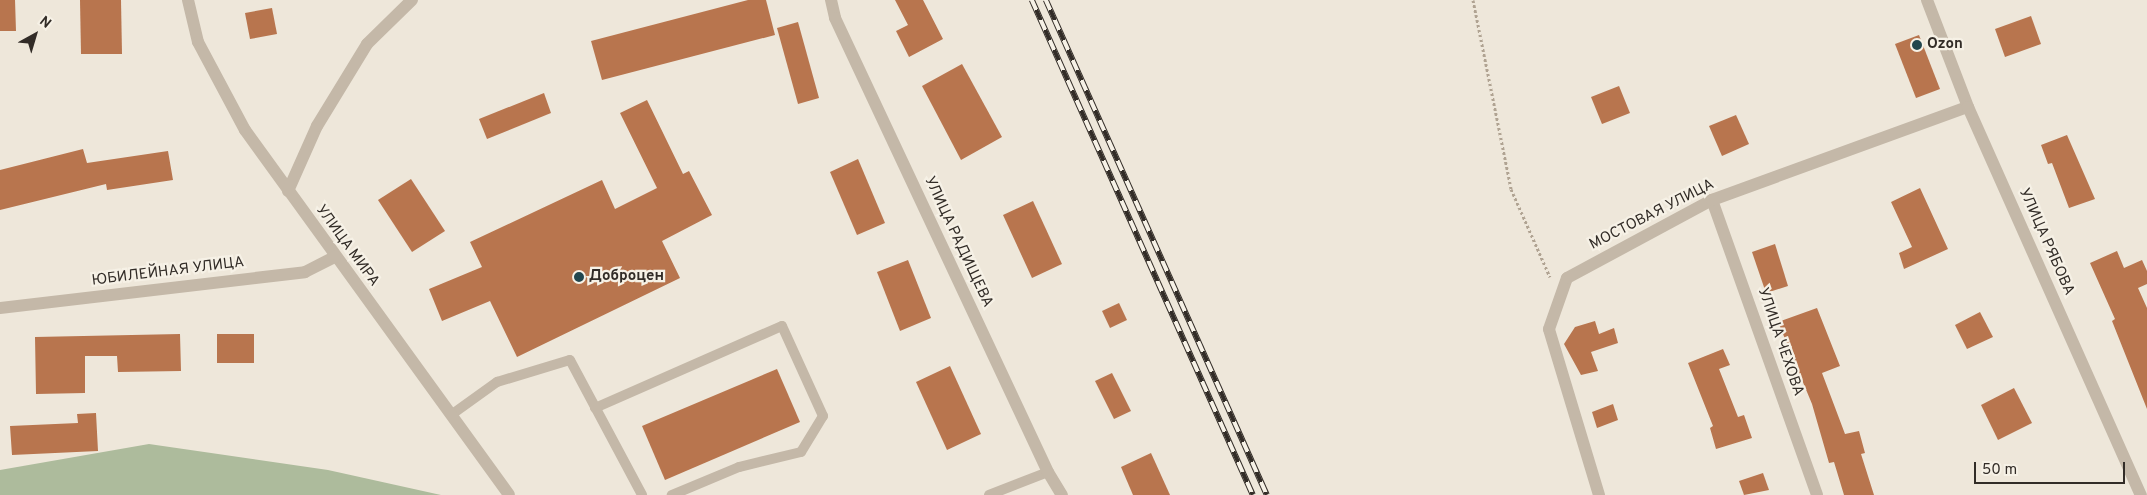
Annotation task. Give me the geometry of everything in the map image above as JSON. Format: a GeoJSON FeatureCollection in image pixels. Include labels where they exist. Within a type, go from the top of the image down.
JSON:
{"type":"FeatureCollection","features":[{"type":"Feature","properties":{"kind":"street","name":"УЛИЦА МИРА"},"geometry":{"type":"LineString","coordinates":[[188,0],[198,42],[244,130],[509,495]]}},
{"type":"Feature","properties":{"kind":"street"},"geometry":{"type":"LineString","coordinates":[[288,191],[317,126],[367,44],[412,0]]}},
{"type":"Feature","properties":{"kind":"street","name":"УЛИЦА РАДИЩЕВА"},"geometry":{"type":"LineString","coordinates":[[832,0],[835,18],[1048,472],[1062,495]]}},
{"type":"Feature","properties":{"kind":"street","name":"УЛИЦА РЯБОВА"},"geometry":{"type":"LineString","coordinates":[[1927,0],[1968,107],[2141,495]]}},
{"type":"Feature","properties":{"kind":"street","name":"МОСТОВАЯ УЛИЦА"},"geometry":{"type":"LineString","coordinates":[[1598,495],[1549,328],[1567,278],[1712,200],[1968,107]]}},
{"type":"Feature","properties":{"kind":"street","name":"УЛИЦА ЧЕХОВА"},"geometry":{"type":"LineString","coordinates":[[1712,200],[1816,495]]}},
{"type":"Feature","properties":{"kind":"street","name":"ЮБИЛЕЙНАЯ УЛИЦА"},"geometry":{"type":"LineString","coordinates":[[0,308],[306,272],[335,257]]}},
{"type":"Feature","properties":{"kind":"lane"},"geometry":{"type":"LineString","coordinates":[[596,408],[782,326],[823,416],[801,452],[739,467],[672,495]]}},
{"type":"Feature","properties":{"kind":"lane"},"geometry":{"type":"LineString","coordinates":[[451,415],[497,382],[570,360],[642,495]]}},
{"type":"Feature","properties":{"kind":"lane"},"geometry":{"type":"LineString","coordinates":[[989,495],[1048,472]]}},
{"type":"Feature","properties":{"kind":"path"},"geometry":{"type":"LineString","coordinates":[[1472,0],[1511,189],[1559,299]]}},
{"type":"Feature","properties":{"kind":"green space"},"geometry":{"type":"Polygon","coordinates":[[[149,444],[328,470],[441,495],[0,495],[0,470],[149,444]]]}},
{"type":"Feature","properties":{"kind":"building"},"geometry":{"type":"Polygon","coordinates":[[[0,0],[15,0],[16,31],[0,31],[0,0]]]}},
{"type":"Feature","properties":{"kind":"building"},"geometry":{"type":"Polygon","coordinates":[[[80,0],[121,0],[122,54],[81,54],[80,0]]]}},
{"type":"Feature","properties":{"kind":"building"},"geometry":{"type":"Polygon","coordinates":[[[748,0],[766,0],[775,35],[602,80],[591,41],[748,0]]]}},
{"type":"Feature","properties":{"kind":"building"},"geometry":{"type":"Polygon","coordinates":[[[895,0],[923,0],[943,39],[909,57],[896,31],[908,25],[895,0]]]}},
{"type":"Feature","properties":{"kind":"building"},"geometry":{"type":"Polygon","coordinates":[[[272,8],[277,34],[250,39],[245,13],[272,8]]]}},
{"type":"Feature","properties":{"kind":"building"},"geometry":{"type":"Polygon","coordinates":[[[2031,16],[2041,44],[2005,57],[1995,29],[2031,16]]]}},
{"type":"Feature","properties":{"kind":"building"},"geometry":{"type":"Polygon","coordinates":[[[798,22],[819,98],[798,104],[777,28],[798,22]]]}},
{"type":"Feature","properties":{"kind":"building"},"geometry":{"type":"Polygon","coordinates":[[[1919,35],[1940,89],[1916,98],[1895,44],[1919,35]]]}},
{"type":"Feature","properties":{"kind":"building"},"geometry":{"type":"Polygon","coordinates":[[[962,64],[1002,137],[961,160],[922,86],[962,64]]]}},
{"type":"Feature","properties":{"kind":"building"},"geometry":{"type":"Polygon","coordinates":[[[1619,86],[1630,113],[1602,124],[1591,97],[1619,86]]]}},
{"type":"Feature","properties":{"kind":"building"},"geometry":{"type":"Polygon","coordinates":[[[544,93],[551,113],[487,139],[479,119],[544,93]]]}},
{"type":"Feature","properties":{"kind":"building"},"geometry":{"type":"Polygon","coordinates":[[[647,100],[683,174],[689,171],[712,215],[662,241],[680,278],[517,357],[490,301],[442,321],[429,289],[482,267],[470,242],[602,180],[615,209],[657,188],[620,113],[647,100]]]}},
{"type":"Feature","properties":{"kind":"building"},"geometry":{"type":"Polygon","coordinates":[[[1736,115],[1749,144],[1722,156],[1709,126],[1736,115]]]}},
{"type":"Feature","properties":{"kind":"building"},"geometry":{"type":"Polygon","coordinates":[[[2067,135],[2095,199],[2069,208],[2052,163],[2048,164],[2041,145],[2067,135]]]}},
{"type":"Feature","properties":{"kind":"building"},"geometry":{"type":"Polygon","coordinates":[[[83,149],[87,163],[168,151],[173,180],[107,190],[106,184],[0,210],[0,170],[83,149]]]}},
{"type":"Feature","properties":{"kind":"building"},"geometry":{"type":"Polygon","coordinates":[[[858,159],[885,223],[857,235],[830,172],[858,159]]]}},
{"type":"Feature","properties":{"kind":"building"},"geometry":{"type":"Polygon","coordinates":[[[411,179],[445,231],[412,252],[378,200],[411,179]]]}},
{"type":"Feature","properties":{"kind":"building"},"geometry":{"type":"Polygon","coordinates":[[[1920,188],[1948,249],[1904,269],[1899,253],[1912,247],[1891,202],[1920,188]]]}},
{"type":"Feature","properties":{"kind":"building"},"geometry":{"type":"Polygon","coordinates":[[[1033,201],[1062,264],[1032,278],[1003,215],[1033,201]]]}},
{"type":"Feature","properties":{"kind":"building"},"geometry":{"type":"Polygon","coordinates":[[[1775,244],[1788,286],[1766,293],[1752,252],[1775,244]]]}},
{"type":"Feature","properties":{"kind":"building"},"geometry":{"type":"Polygon","coordinates":[[[2117,251],[2124,268],[2142,260],[2147,271],[2147,284],[2138,288],[2147,308],[2147,409],[2112,321],[2115,319],[2090,263],[2117,251]]]}},
{"type":"Feature","properties":{"kind":"building"},"geometry":{"type":"Polygon","coordinates":[[[908,260],[931,318],[900,331],[877,272],[908,260]]]}},
{"type":"Feature","properties":{"kind":"building"},"geometry":{"type":"Polygon","coordinates":[[[1119,303],[1127,320],[1110,328],[1102,311],[1119,303]]]}},
{"type":"Feature","properties":{"kind":"building"},"geometry":{"type":"Polygon","coordinates":[[[1817,308],[1840,366],[1822,373],[1845,434],[1859,431],[1865,453],[1861,454],[1874,495],[1844,495],[1834,462],[1829,463],[1812,404],[1778,322],[1817,308]]]}},
{"type":"Feature","properties":{"kind":"building"},"geometry":{"type":"Polygon","coordinates":[[[1980,312],[1993,337],[1967,349],[1955,325],[1980,312]]]}},
{"type":"Feature","properties":{"kind":"building"},"geometry":{"type":"Polygon","coordinates":[[[1595,321],[1599,334],[1614,328],[1618,343],[1591,352],[1598,371],[1581,375],[1564,344],[1575,327],[1595,321]]]}},
{"type":"Feature","properties":{"kind":"building"},"geometry":{"type":"Polygon","coordinates":[[[180,334],[181,371],[118,372],[117,356],[85,356],[85,393],[36,394],[35,337],[180,334]]]}},
{"type":"Feature","properties":{"kind":"building"},"geometry":{"type":"Polygon","coordinates":[[[217,334],[254,334],[254,363],[217,363],[217,334]]]}},
{"type":"Feature","properties":{"kind":"building"},"geometry":{"type":"Polygon","coordinates":[[[1723,349],[1730,365],[1719,369],[1738,417],[1744,415],[1752,438],[1716,449],[1710,428],[1713,426],[1688,363],[1723,349]]]}},
{"type":"Feature","properties":{"kind":"building"},"geometry":{"type":"Polygon","coordinates":[[[950,366],[981,434],[947,450],[916,382],[950,366]]]}},
{"type":"Feature","properties":{"kind":"building"},"geometry":{"type":"Polygon","coordinates":[[[777,369],[800,422],[665,480],[642,426],[777,369]]]}},
{"type":"Feature","properties":{"kind":"building"},"geometry":{"type":"Polygon","coordinates":[[[1112,373],[1131,411],[1114,419],[1095,381],[1112,373]]]}},
{"type":"Feature","properties":{"kind":"building"},"geometry":{"type":"Polygon","coordinates":[[[2014,388],[2032,423],[1998,440],[1981,405],[2014,388]]]}},
{"type":"Feature","properties":{"kind":"building"},"geometry":{"type":"Polygon","coordinates":[[[1613,404],[1618,420],[1597,428],[1592,412],[1613,404]]]}},
{"type":"Feature","properties":{"kind":"building"},"geometry":{"type":"Polygon","coordinates":[[[96,413],[98,451],[12,455],[10,426],[78,423],[77,414],[96,413]]]}},
{"type":"Feature","properties":{"kind":"building"},"geometry":{"type":"Polygon","coordinates":[[[1151,453],[1170,495],[1133,495],[1121,467],[1151,453]]]}},
{"type":"Feature","properties":{"kind":"building"},"geometry":{"type":"Polygon","coordinates":[[[1763,473],[1769,490],[1744,495],[1739,481],[1763,473]]]}},
{"type":"Feature","properties":{"kind":"railway"},"geometry":{"type":"LineString","coordinates":[[1032,0],[1253,495]]}},
{"type":"Feature","properties":{"kind":"railway"},"geometry":{"type":"LineString","coordinates":[[1046,0],[1267,495]]}},
{"type":"Feature","properties":{"kind":"place","name":"Ozon"},"geometry":{"type":"Point","coordinates":[1917,45]}},
{"type":"Feature","properties":{"kind":"place","name":"Доброцен"},"geometry":{"type":"Point","coordinates":[579,277]}}]}
